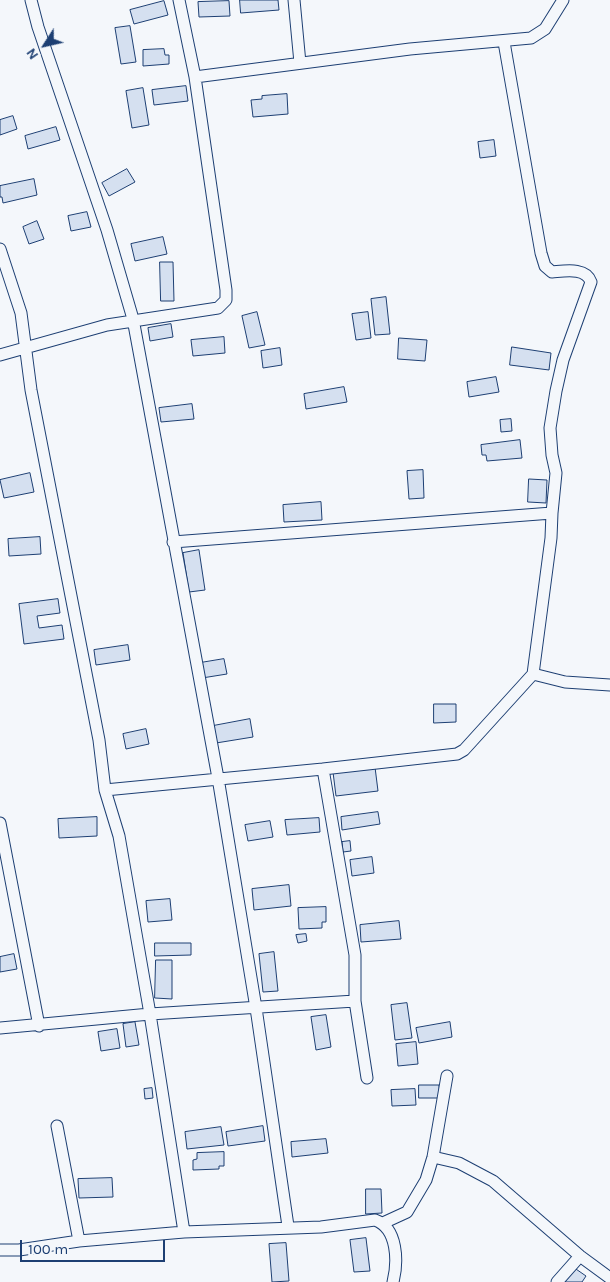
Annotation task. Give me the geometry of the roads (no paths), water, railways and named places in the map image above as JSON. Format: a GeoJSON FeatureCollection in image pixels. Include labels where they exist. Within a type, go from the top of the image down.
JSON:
{"type":"FeatureCollection","features":[{"type":"Feature","properties":{"kind":"street"},"geometry":{"type":"LineString","coordinates":[[31,0],[38,27],[107,230],[133,319],[218,778],[256,1008],[288,1226]]}},
{"type":"Feature","properties":{"kind":"street"},"geometry":{"type":"LineString","coordinates":[[0,355],[133,319],[218,308],[226,300],[195,77],[179,0]]}},
{"type":"Feature","properties":{"kind":"street"},"geometry":{"type":"LineString","coordinates":[[294,0],[300,63]]}},
{"type":"Feature","properties":{"kind":"street"},"geometry":{"type":"LineString","coordinates":[[195,77],[410,49],[504,42],[538,35],[545,29],[562,0]]}},
{"type":"Feature","properties":{"kind":"street"},"geometry":{"type":"LineString","coordinates":[[105,790],[457,754],[464,750],[533,674],[551,538],[556,473],[552,455],[550,428],[563,360],[590,282],[589,278],[582,272],[552,272],[545,266],[537,233],[504,42]]}},
{"type":"Feature","properties":{"kind":"street"},"geometry":{"type":"LineString","coordinates":[[0,249],[21,314],[31,390],[97,730],[105,790],[119,836],[150,1014],[184,1232]]}},
{"type":"Feature","properties":{"kind":"street"},"geometry":{"type":"LineString","coordinates":[[173,542],[552,513]]}},
{"type":"Feature","properties":{"kind":"street"},"geometry":{"type":"LineString","coordinates":[[533,674],[565,682],[610,685]]}},
{"type":"Feature","properties":{"kind":"street"},"geometry":{"type":"LineString","coordinates":[[323,769],[355,955],[355,1001],[367,1078]]}},
{"type":"Feature","properties":{"kind":"street"},"geometry":{"type":"LineString","coordinates":[[0,823],[39,1026]]}},
{"type":"Feature","properties":{"kind":"street"},"geometry":{"type":"LineString","coordinates":[[0,1028],[39,1026],[150,1014],[355,1001]]}},
{"type":"Feature","properties":{"kind":"street"},"geometry":{"type":"LineString","coordinates":[[383,1223],[407,1212],[426,1180],[433,1157],[447,1076]]}},
{"type":"Feature","properties":{"kind":"street"},"geometry":{"type":"LineString","coordinates":[[57,1126],[79,1241]]}},
{"type":"Feature","properties":{"kind":"street"},"geometry":{"type":"LineString","coordinates":[[433,1157],[459,1163],[493,1181],[580,1256],[610,1278]]}},
{"type":"Feature","properties":{"kind":"street"},"geometry":{"type":"LineString","coordinates":[[0,1250],[19,1250],[79,1241],[184,1232],[288,1226],[321,1227],[375,1220],[383,1223],[393,1239],[396,1268],[393,1282]]}},
{"type":"Feature","properties":{"kind":"street"},"geometry":{"type":"LineString","coordinates":[[557,1282],[580,1256]]}}]}
